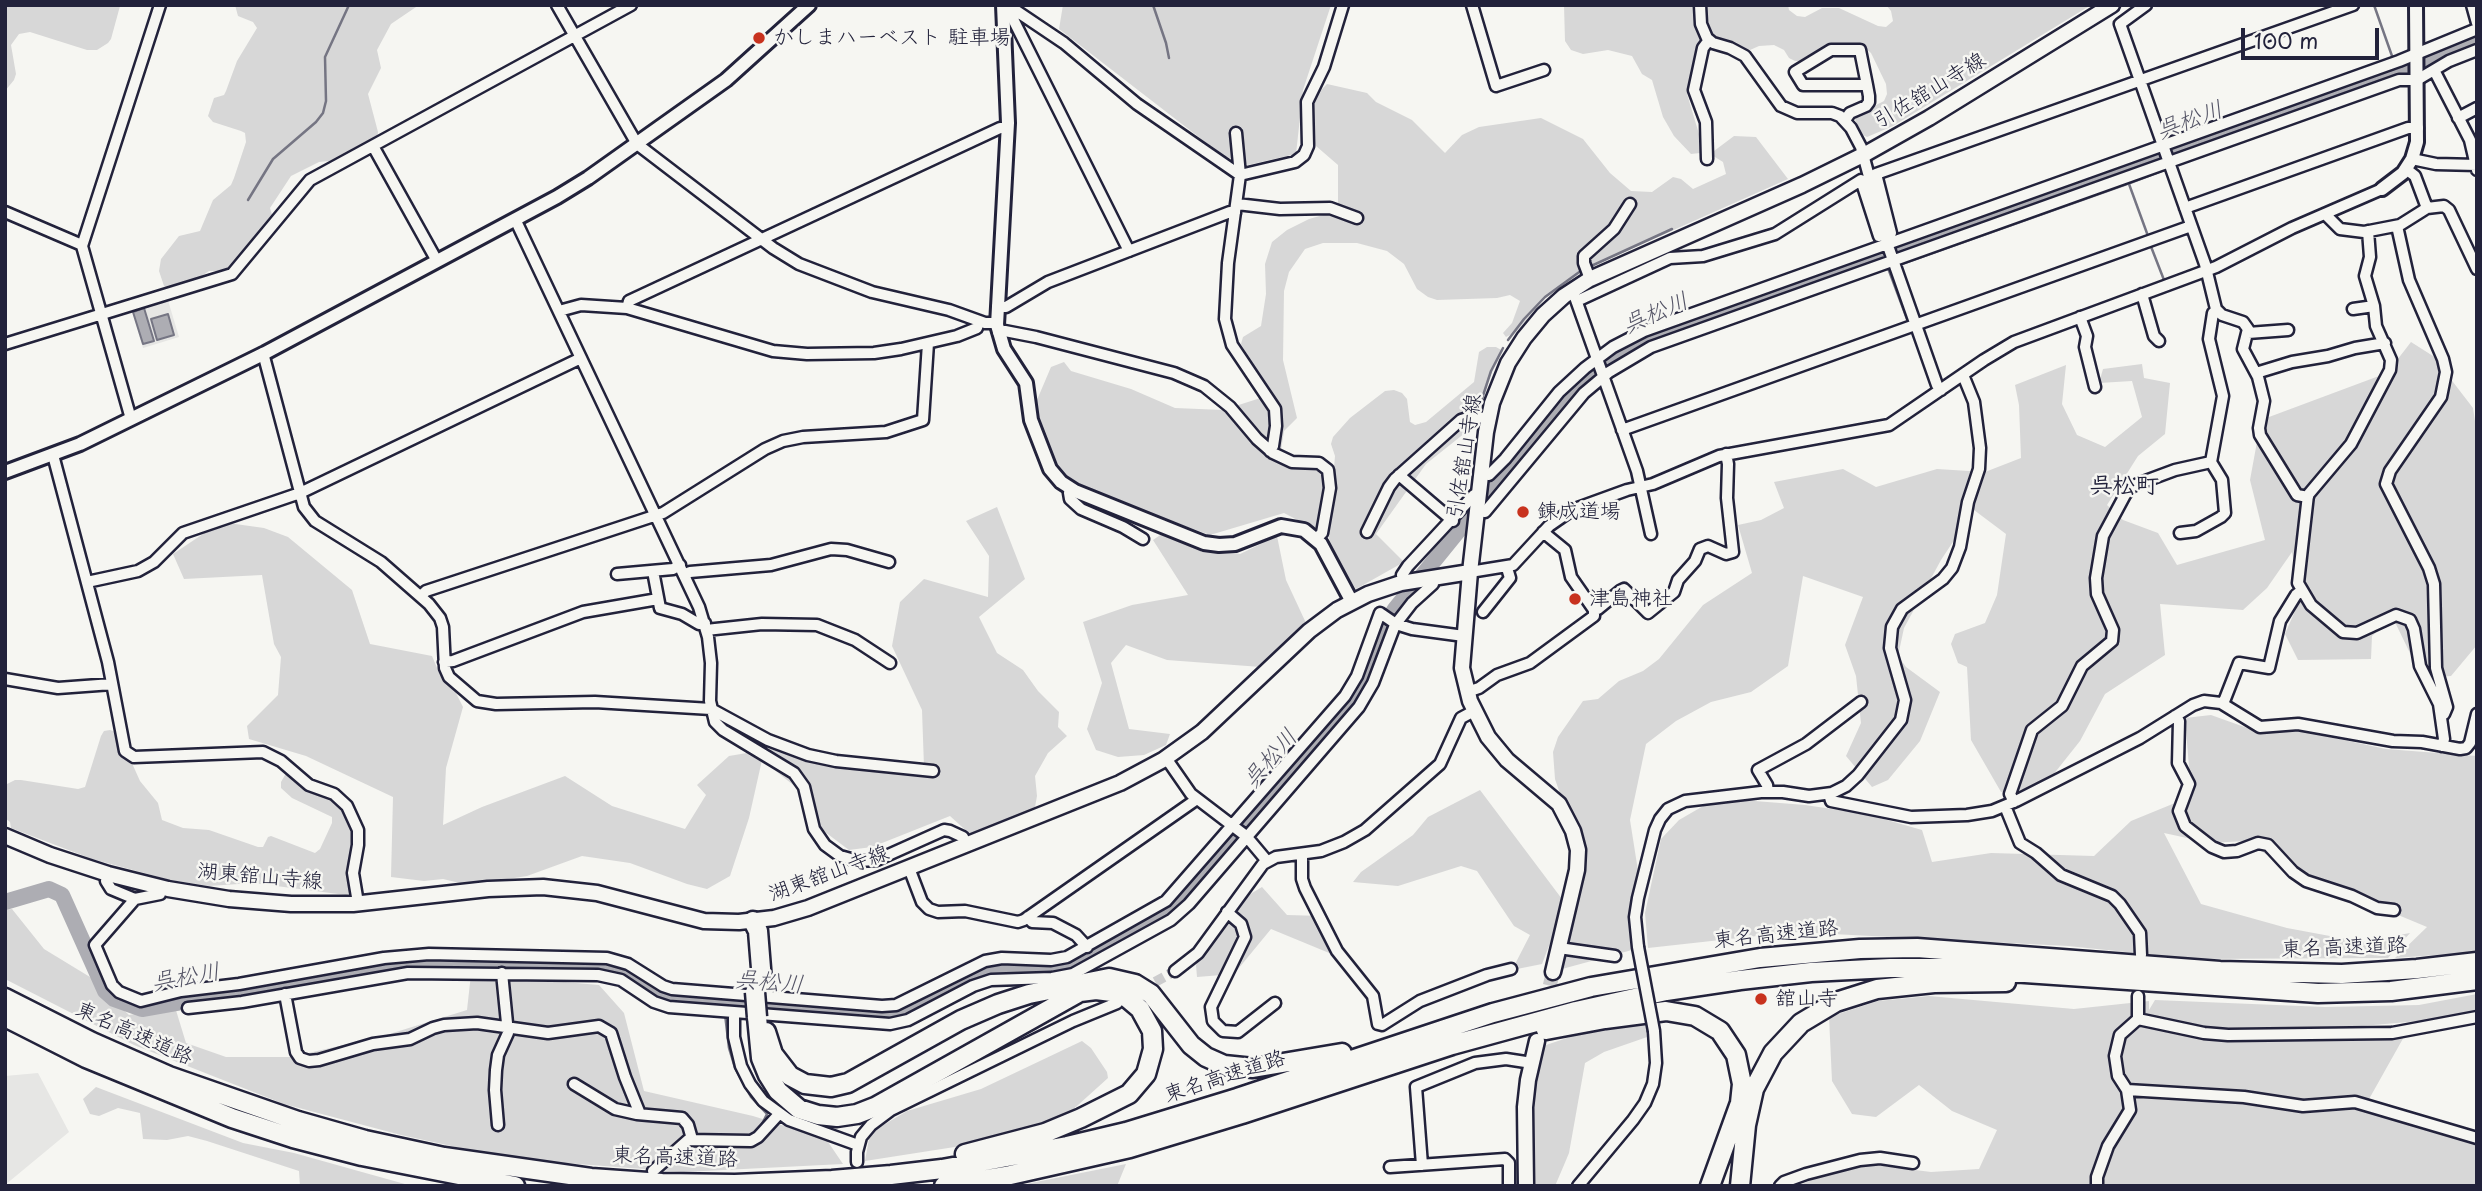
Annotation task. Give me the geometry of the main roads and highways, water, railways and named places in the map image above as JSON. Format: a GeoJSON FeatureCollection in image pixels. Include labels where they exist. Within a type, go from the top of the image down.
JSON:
{"type":"FeatureCollection","features":[{"type":"Feature","properties":{"kind":"highway"},"geometry":{"type":"LineString","coordinates":[[753,921],[750,932],[759,992],[761,1058],[778,1091],[799,1109],[818,1115],[837,1117],[857,1114],[875,1107],[1080,992],[1104,990],[1120,995],[1134,1003],[1145,1015],[1153,1040],[1150,1066],[1142,1082],[1121,1098],[1081,1118],[1030,1138],[860,1170]]}},
{"type":"Feature","properties":{"kind":"highway","name":"東名高速道路"},"geometry":{"type":"LineString","coordinates":[[5,998],[92,1042],[169,1076],[237,1101],[338,1132],[444,1157],[591,1178],[662,1183],[781,1183],[860,1170],[942,1169],[1126,1132],[1493,1013],[1591,987],[1760,958],[1860,949],[1978,951],[2283,974],[2342,974],[2477,962]]}},
{"type":"Feature","properties":{"kind":"highway","name":"東名高速道路"},"geometry":{"type":"LineString","coordinates":[[944,1186],[1019,1173],[1130,1148],[1451,1045],[1541,1020],[1617,1001],[1740,980],[1811,972],[1952,968],[2318,993],[2390,990],[2477,980]]}},
{"type":"Feature","properties":{"kind":"highway"},"geometry":{"type":"LineString","coordinates":[[761,1017],[769,1045],[783,1069],[798,1080],[822,1087],[848,1083],[961,1020],[990,1007],[1029,994],[1100,979],[1118,979],[1143,988],[1157,1000],[1199,1051],[1224,1065],[1243,1068],[1333,1055],[1493,1013]]}},
{"type":"Feature","properties":{"kind":"highway"},"geometry":{"type":"LineString","coordinates":[[1740,1186],[1750,1102],[1766,1065],[1791,1032],[1812,1015],[1836,1002],[1877,989],[1934,983],[2149,981]]}},
{"type":"Feature","properties":{"kind":"highway"},"geometry":{"type":"LineString","coordinates":[[1290,1098],[1557,1028],[1657,1012],[1686,1013],[1704,1020],[1727,1039],[1737,1055],[1742,1074],[1740,1103],[1710,1186]]}},
{"type":"Feature","properties":{"kind":"highway","name":"東名高速道路"},"geometry":{"type":"LineString","coordinates":[[5,1017],[97,1063],[232,1118],[362,1156],[515,1186]]}},
{"type":"Feature","properties":{"kind":"main road","name":"引佐舘山寺線"},"geometry":{"type":"LineString","coordinates":[[1553,972],[1577,870],[1578,850],[1573,831],[1565,813],[1552,797],[1500,752],[1483,728],[1474,710],[1462,668],[1488,418],[1502,376],[1516,350],[1542,315],[1574,296],[1590,279],[1863,155],[1929,118],[2112,5]]}},
{"type":"Feature","properties":{"kind":"main road","name":"湖東舘山寺線"},"geometry":{"type":"LineString","coordinates":[[5,836],[50,855],[108,874],[209,896],[270,903],[358,903],[506,887],[542,887],[597,893],[704,921],[753,921],[799,911],[1106,790],[1166,758],[1221,717],[1309,631],[1352,602],[1405,582],[1470,572]]}},
{"type":"Feature","properties":{"kind":"main road"},"geometry":{"type":"LineString","coordinates":[[1526,1186],[1525,1107],[1537,1041]]}},
{"type":"Feature","properties":{"kind":"waterway"},"geometry":{"type":"LineString","coordinates":[[248,200],[273,159],[323,113],[326,101],[325,57],[349,5]]}},
{"type":"Feature","properties":{"kind":"waterway"},"geometry":{"type":"LineString","coordinates":[[1153,5],[1169,58]]}},
{"type":"Feature","properties":{"kind":"waterway"},"geometry":{"type":"LineString","coordinates":[[2142,74],[2337,5]]}},
{"type":"Feature","properties":{"kind":"waterway"},"geometry":{"type":"LineString","coordinates":[[2374,5],[2392,56]]}},
{"type":"Feature","properties":{"kind":"waterway"},"geometry":{"type":"LineString","coordinates":[[581,41],[611,21]]}},
{"type":"Feature","properties":{"kind":"waterway","name":"呉松川"},"geometry":{"type":"LineString","coordinates":[[5,902],[49,889],[62,895],[105,991],[114,999],[142,1009],[385,966],[429,963],[605,967],[625,972],[659,994],[671,998],[890,1015],[905,1012],[987,970],[1002,967],[1051,969],[1070,965],[1166,913],[1182,898],[1357,694],[1384,627],[1395,609],[1566,398],[1590,375],[1618,355],[1663,333],[2400,71],[2477,39]]}},
{"type":"Feature","properties":{"kind":"waterway"},"geometry":{"type":"LineString","coordinates":[[579,50],[629,140]]}},
{"type":"Feature","properties":{"kind":"waterway"},"geometry":{"type":"LineString","coordinates":[[2130,183],[2164,170]]}},
{"type":"Feature","properties":{"kind":"waterway"},"geometry":{"type":"LineString","coordinates":[[1899,265],[2127,184]]}},
{"type":"Feature","properties":{"kind":"waterway"},"geometry":{"type":"LineString","coordinates":[[2129,184],[2148,236]]}},
{"type":"Feature","properties":{"kind":"waterway"},"geometry":{"type":"LineString","coordinates":[[1858,189],[1875,242]]}},
{"type":"Feature","properties":{"kind":"waterway"},"geometry":{"type":"LineString","coordinates":[[1589,267],[1672,229]]}},
{"type":"Feature","properties":{"kind":"waterway"},"geometry":{"type":"LineString","coordinates":[[1650,323],[1875,243]]}},
{"type":"Feature","properties":{"kind":"waterway"},"geometry":{"type":"LineString","coordinates":[[2150,244],[2164,280]]}},
{"type":"Feature","properties":{"kind":"waterway"},"geometry":{"type":"LineString","coordinates":[[1888,268],[1907,319]]}},
{"type":"Feature","properties":{"kind":"waterway"},"geometry":{"type":"LineString","coordinates":[[1508,340],[1545,297],[1582,270]]}},
{"type":"Feature","properties":{"kind":"waterway"},"geometry":{"type":"LineString","coordinates":[[1864,348],[1912,331]]}},
{"type":"Feature","properties":{"kind":"waterway"},"geometry":{"type":"LineString","coordinates":[[1479,408],[1491,371],[1503,348]]}},
{"type":"Feature","properties":{"kind":"waterway"},"geometry":{"type":"LineString","coordinates":[[725,1014],[729,1048],[735,1068],[751,1097],[767,1114],[762,1124]]}},
{"type":"Feature","properties":{"kind":"tunnel"},"geometry":{"type":"LineString","coordinates":[[1142,989],[1175,971]]}},
{"type":"Feature","properties":{"kind":"tunnel"},"geometry":{"type":"LineString","coordinates":[[1545,1006],[1553,972]]}},
{"type":"Feature","properties":{"kind":"place","name":"かしまハーベスト 駐車場"},"geometry":{"type":"Point","coordinates":[759,38]}},
{"type":"Feature","properties":{"kind":"place","name":"錬成道場"},"geometry":{"type":"Point","coordinates":[1523,512]}},
{"type":"Feature","properties":{"kind":"place","name":"津島神社"},"geometry":{"type":"Point","coordinates":[1575,599]}},
{"type":"Feature","properties":{"kind":"place","name":"舘山寺"},"geometry":{"type":"Point","coordinates":[1761,999]}},
{"type":"Feature","properties":{"kind":"district","name":"呉松町"},"geometry":{"type":"Point","coordinates":[2124,487]}}]}
